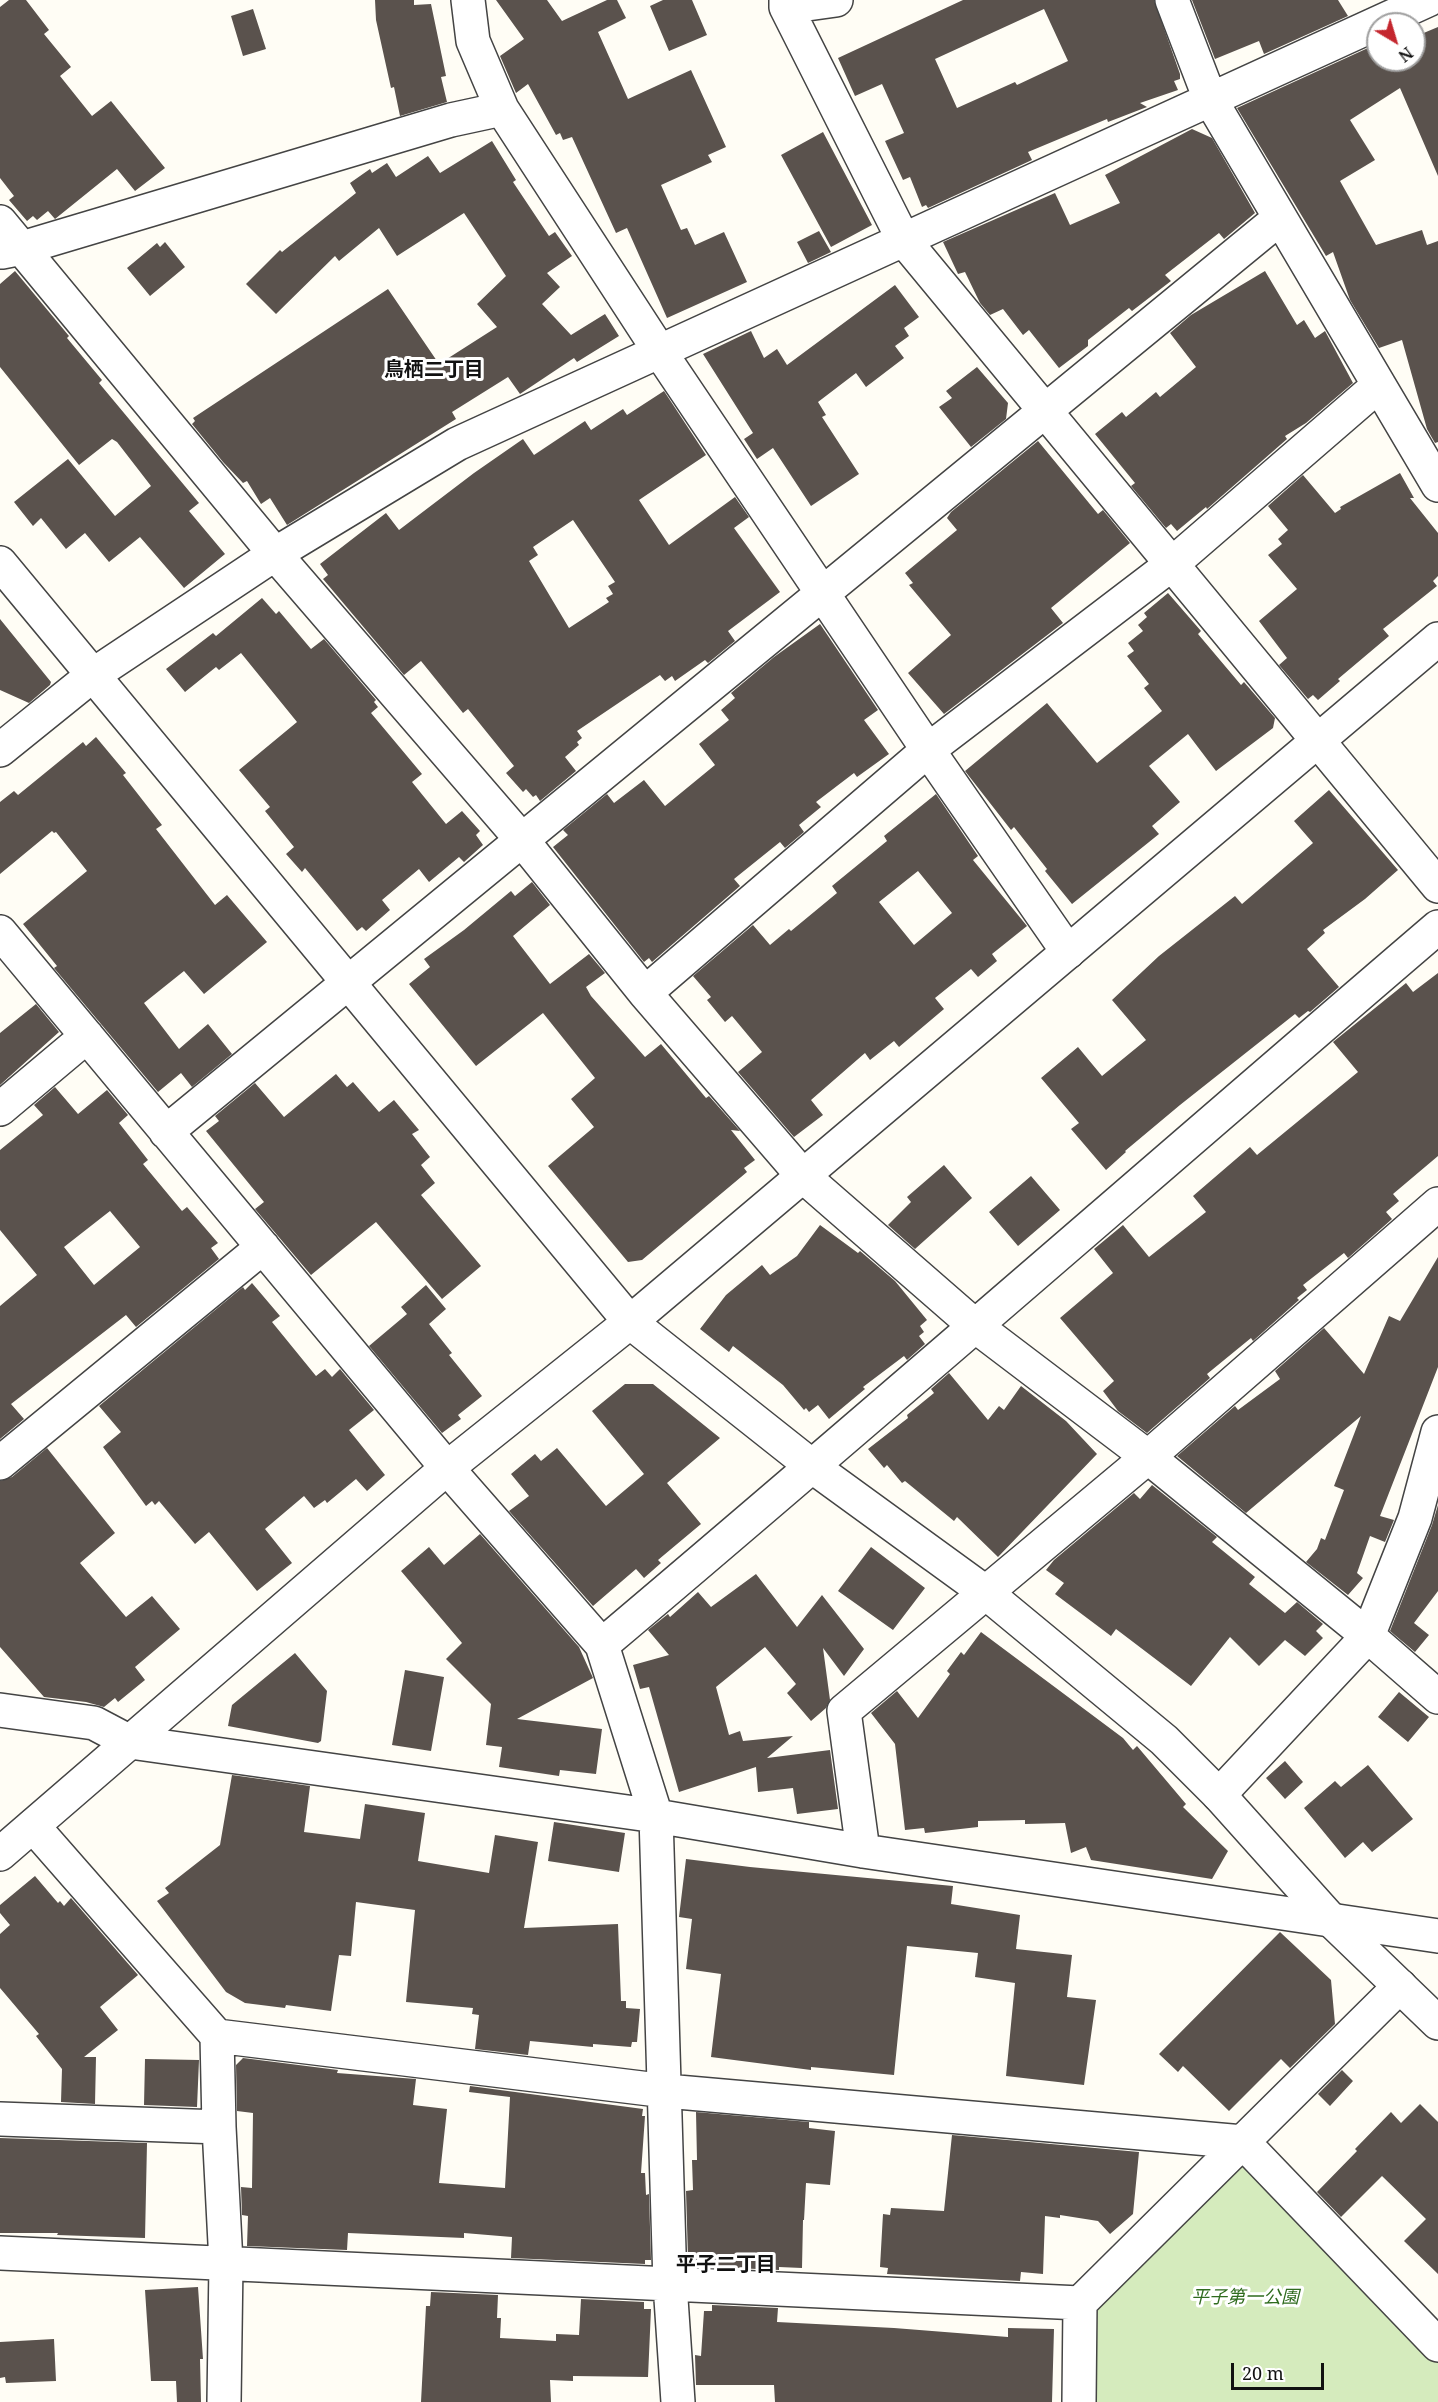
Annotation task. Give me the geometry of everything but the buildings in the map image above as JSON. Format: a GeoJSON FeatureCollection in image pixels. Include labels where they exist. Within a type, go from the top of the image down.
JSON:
{"type":"FeatureCollection","features":[{"type":"Feature","properties":{"kind":"street"},"geometry":{"type":"LineString","coordinates":[[468,0],[473,41],[502,110],[660,352],[928,750],[1068,952]]}},
{"type":"Feature","properties":{"kind":"street"},"geometry":{"type":"LineString","coordinates":[[836,0],[786,4],[903,239],[1438,886]]}},
{"type":"Feature","properties":{"kind":"street"},"geometry":{"type":"LineString","coordinates":[[1172,0],[1210,99],[1438,486]]}},
{"type":"Feature","properties":{"kind":"street"},"geometry":{"type":"LineString","coordinates":[[0,750],[93,675],[275,554],[458,444],[1428,0]]}},
{"type":"Feature","properties":{"kind":"street"},"geometry":{"type":"LineString","coordinates":[[11,250],[450,120],[502,110]]}},
{"type":"Feature","properties":{"kind":"street"},"geometry":{"type":"LineString","coordinates":[[166,1132],[1280,218]]}},
{"type":"Feature","properties":{"kind":"street"},"geometry":{"type":"LineString","coordinates":[[0,222],[11,250],[522,840],[645,993],[803,1176],[974,1325],[1148,1457],[1368,1636],[1438,1697]]}},
{"type":"Feature","properties":{"kind":"street"},"geometry":{"type":"LineString","coordinates":[[645,993],[928,750],[1172,564],[1379,385]]}},
{"type":"Feature","properties":{"kind":"street"},"geometry":{"type":"LineString","coordinates":[[0,563],[630,1322],[813,1467],[985,1592],[1164,1740],[1219,1795],[1332,1921],[1438,2023]]}},
{"type":"Feature","properties":{"kind":"street"},"geometry":{"type":"LineString","coordinates":[[0,1854],[447,1468],[630,1322],[1438,639]]}},
{"type":"Feature","properties":{"kind":"street"},"geometry":{"type":"LineString","coordinates":[[602,1645],[813,1467],[974,1325],[1438,927]]}},
{"type":"Feature","properties":{"kind":"street"},"geometry":{"type":"LineString","coordinates":[[0,932],[447,1468],[602,1645],[656,1816],[670,2284],[678,2402]]}},
{"type":"Feature","properties":{"kind":"street"},"geometry":{"type":"LineString","coordinates":[[0,1109],[87,1036]]}},
{"type":"Feature","properties":{"kind":"street"},"geometry":{"type":"LineString","coordinates":[[863,1851],[844,1711],[1148,1457],[1438,1204]]}},
{"type":"Feature","properties":{"kind":"street"},"geometry":{"type":"LineString","coordinates":[[0,1463],[263,1247]]}},
{"type":"Feature","properties":{"kind":"street"},"geometry":{"type":"LineString","coordinates":[[1219,1795],[1368,1636],[1415,1518],[1438,1432]]}},
{"type":"Feature","properties":{"kind":"street"},"geometry":{"type":"LineString","coordinates":[[5,1706],[94,1723],[130,1742],[656,1816],[863,1851],[1438,1936]]}},
{"type":"Feature","properties":{"kind":"street"},"geometry":{"type":"LineString","coordinates":[[33,1826],[216,2036],[226,2263],[224,2402]]}},
{"type":"Feature","properties":{"kind":"street"},"geometry":{"type":"LineString","coordinates":[[1079,2402],[1080,2303],[1400,1986]]}},
{"type":"Feature","properties":{"kind":"street"},"geometry":{"type":"LineString","coordinates":[[216,2036],[666,2091],[1243,2142],[1438,2344]]}},
{"type":"Feature","properties":{"kind":"street"},"geometry":{"type":"LineString","coordinates":[[0,2119],[219,2127]]}},
{"type":"Feature","properties":{"kind":"street"},"geometry":{"type":"LineString","coordinates":[[0,2253],[1080,2303]]}},
{"type":"Feature","properties":{"kind":"green space","name":"平子第一公園"},"geometry":{"type":"Polygon","coordinates":[[[1246,2151],[1438,2346],[1438,2402],[1088,2402],[1089,2303],[1246,2151]]]}},
{"type":"Feature","properties":{"kind":"district","name":"鳥栖二丁目"},"geometry":{"type":"Point","coordinates":[434,370]}},
{"type":"Feature","properties":{"kind":"district","name":"平子二丁目"},"geometry":{"type":"Point","coordinates":[726,2265]}}]}
